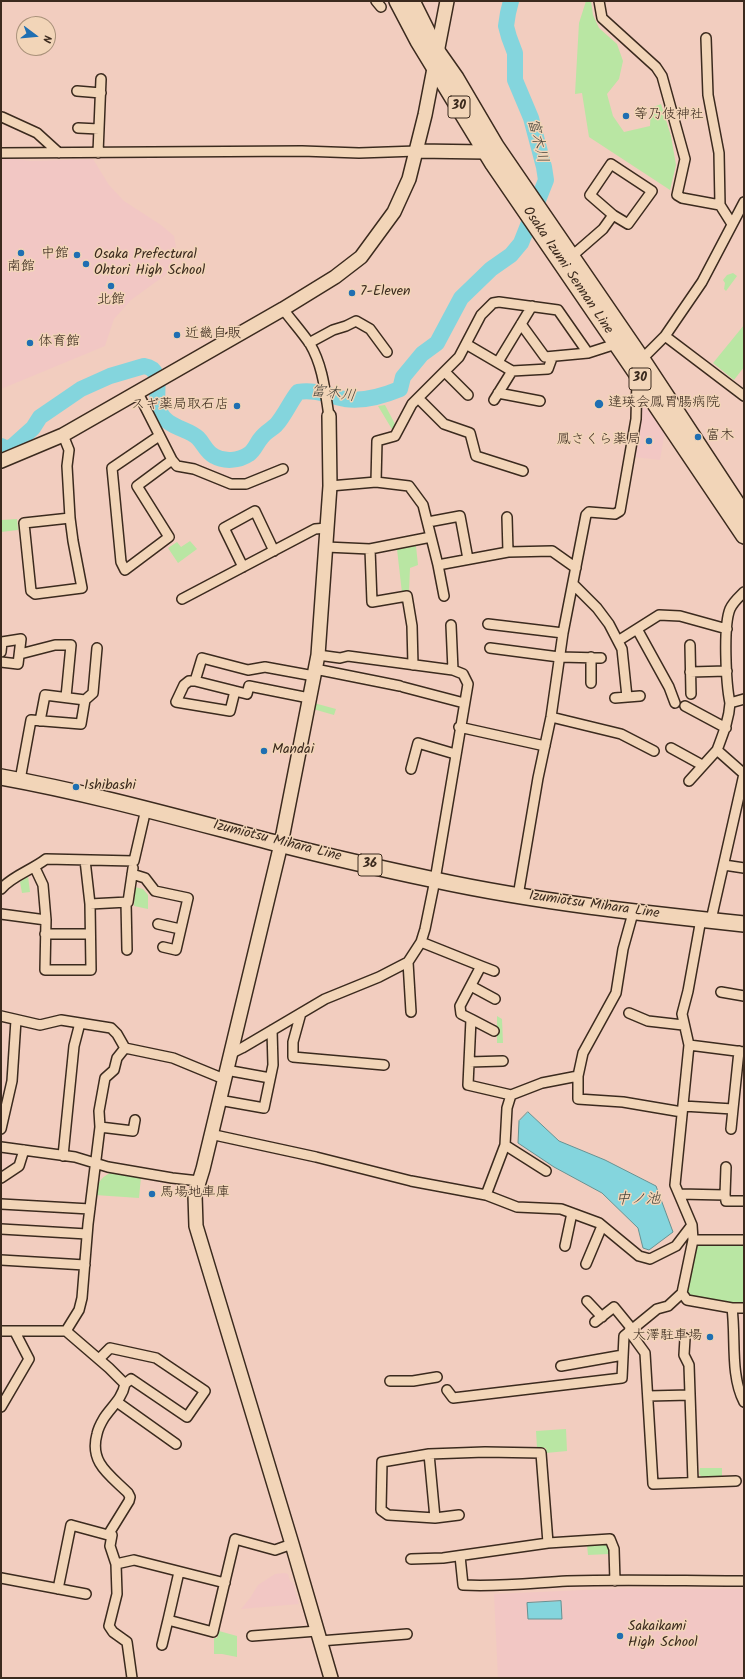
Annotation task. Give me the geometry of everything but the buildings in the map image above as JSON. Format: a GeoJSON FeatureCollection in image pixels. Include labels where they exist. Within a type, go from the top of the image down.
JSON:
{"type":"FeatureCollection","features":[{"type":"Feature","properties":{"kind":"main road","name":"Osaka Izumi Sennan Line"},"geometry":{"type":"LineString","coordinates":[[397,1],[418,41],[434,67],[533,210],[572,256],[622,342]]}},
{"type":"Feature","properties":{"kind":"main road","name":"Osaka Izumi Sennan Line"},"geometry":{"type":"LineString","coordinates":[[412,1],[437,51],[456,78],[491,149],[531,196],[535,224],[622,342],[744,514]]}},
{"type":"Feature","properties":{"kind":"main road","name":"Osaka Izumi Sennan Line"},"geometry":{"type":"LineString","coordinates":[[639,366],[651,398],[744,536]]}},
{"type":"Feature","properties":{"kind":"main road","name":"Izumiotsu Mihara Line"},"geometry":{"type":"LineString","coordinates":[[1,776],[146,809],[281,844],[435,880],[518,896],[633,913],[744,924]]}},
{"type":"Feature","properties":{"kind":"street"},"geometry":{"type":"LineString","coordinates":[[1,461],[63,436],[283,309],[335,277],[361,257],[394,212],[409,179],[417,152],[447,1]]}},
{"type":"Feature","properties":{"kind":"street"},"geometry":{"type":"LineString","coordinates":[[599,1],[602,18],[656,67],[662,76],[685,159],[677,195],[682,198],[720,205]]}},
{"type":"Feature","properties":{"kind":"street"},"geometry":{"type":"LineString","coordinates":[[706,38],[708,95],[719,153],[720,205],[732,224]]}},
{"type":"Feature","properties":{"kind":"street"},"geometry":{"type":"LineString","coordinates":[[98,153],[101,79]]}},
{"type":"Feature","properties":{"kind":"street"},"geometry":{"type":"LineString","coordinates":[[77,91],[101,93]]}},
{"type":"Feature","properties":{"kind":"street"},"geometry":{"type":"LineString","coordinates":[[2,117],[37,133],[59,153]]}},
{"type":"Feature","properties":{"kind":"street"},"geometry":{"type":"LineString","coordinates":[[78,128],[99,129]]}},
{"type":"Feature","properties":{"kind":"street"},"geometry":{"type":"LineString","coordinates":[[1,152],[98,153],[302,151],[359,153],[491,149]]}},
{"type":"Feature","properties":{"kind":"street"},"geometry":{"type":"LineString","coordinates":[[611,164],[652,191],[628,224],[613,215],[590,195],[611,164]]}},
{"type":"Feature","properties":{"kind":"street"},"geometry":{"type":"LineString","coordinates":[[518,896],[551,717],[563,633],[586,515],[589,512],[615,514],[620,511],[636,419],[639,366],[665,336],[702,282],[744,202]]}},
{"type":"Feature","properties":{"kind":"street"},"geometry":{"type":"LineString","coordinates":[[572,256],[603,230],[613,215]]}},
{"type":"Feature","properties":{"kind":"street"},"geometry":{"type":"LineString","coordinates":[[376,482],[377,441],[395,436],[412,404],[459,357],[481,315],[493,303],[499,302],[558,310],[588,353]]}},
{"type":"Feature","properties":{"kind":"street"},"geometry":{"type":"LineString","coordinates":[[498,362],[532,306]]}},
{"type":"Feature","properties":{"kind":"street"},"geometry":{"type":"LineString","coordinates":[[283,309],[309,343],[322,372],[329,416],[330,486],[318,655],[281,844],[195,1195],[196,1226],[331,1678]]}},
{"type":"Feature","properties":{"kind":"street"},"geometry":{"type":"LineString","coordinates":[[309,343],[333,330],[356,321],[370,329],[387,352]]}},
{"type":"Feature","properties":{"kind":"street"},"geometry":{"type":"LineString","coordinates":[[521,324],[545,357],[552,358],[588,353],[622,342]]}},
{"type":"Feature","properties":{"kind":"street"},"geometry":{"type":"LineString","coordinates":[[665,336],[744,396]]}},
{"type":"Feature","properties":{"kind":"street"},"geometry":{"type":"LineString","coordinates":[[466,344],[512,370],[548,369],[552,358]]}},
{"type":"Feature","properties":{"kind":"street"},"geometry":{"type":"LineString","coordinates":[[512,370],[496,396],[540,401]]}},
{"type":"Feature","properties":{"kind":"street"},"geometry":{"type":"LineString","coordinates":[[445,372],[468,395]]}},
{"type":"Feature","properties":{"kind":"street"},"geometry":{"type":"LineString","coordinates":[[138,393],[159,436],[172,460],[177,466],[194,469],[231,484],[246,484],[283,469]]}},
{"type":"Feature","properties":{"kind":"street"},"geometry":{"type":"LineString","coordinates":[[418,398],[444,424],[470,432],[476,456],[523,471]]}},
{"type":"Feature","properties":{"kind":"street"},"geometry":{"type":"LineString","coordinates":[[63,436],[69,450],[66,466],[70,518],[82,588],[35,594],[32,592],[24,522],[70,518]]}},
{"type":"Feature","properties":{"kind":"street"},"geometry":{"type":"LineString","coordinates":[[159,436],[112,468],[121,562],[125,570],[169,537],[137,486],[172,460]]}},
{"type":"Feature","properties":{"kind":"street"},"geometry":{"type":"LineString","coordinates":[[330,486],[376,482],[409,486],[423,505],[432,537],[444,596]]}},
{"type":"Feature","properties":{"kind":"street"},"geometry":{"type":"LineString","coordinates":[[243,567],[224,528],[255,511],[274,551]]}},
{"type":"Feature","properties":{"kind":"street"},"geometry":{"type":"LineString","coordinates":[[428,522],[460,516],[468,559]]}},
{"type":"Feature","properties":{"kind":"street"},"geometry":{"type":"LineString","coordinates":[[507,517],[508,552]]}},
{"type":"Feature","properties":{"kind":"street"},"geometry":{"type":"LineString","coordinates":[[182,599],[315,529],[328,528]]}},
{"type":"Feature","properties":{"kind":"street"},"geometry":{"type":"LineString","coordinates":[[326,547],[370,549],[432,537]]}},
{"type":"Feature","properties":{"kind":"street"},"geometry":{"type":"LineString","coordinates":[[370,549],[372,602],[407,596],[412,626],[413,665]]}},
{"type":"Feature","properties":{"kind":"street"},"geometry":{"type":"LineString","coordinates":[[438,565],[508,552],[552,551],[576,568]]}},
{"type":"Feature","properties":{"kind":"street"},"geometry":{"type":"LineString","coordinates":[[573,584],[597,608],[609,624],[622,649],[627,697]]}},
{"type":"Feature","properties":{"kind":"street"},"geometry":{"type":"LineString","coordinates":[[689,781],[717,750],[726,728],[730,703],[727,690],[727,629],[730,610],[733,603],[744,592]]}},
{"type":"Feature","properties":{"kind":"street"},"geometry":{"type":"LineString","coordinates":[[622,639],[659,615],[680,616],[727,629]]}},
{"type":"Feature","properties":{"kind":"street"},"geometry":{"type":"LineString","coordinates":[[488,624],[563,633]]}},
{"type":"Feature","properties":{"kind":"street"},"geometry":{"type":"LineString","coordinates":[[451,625],[453,670]]}},
{"type":"Feature","properties":{"kind":"street"},"geometry":{"type":"LineString","coordinates":[[637,629],[669,687],[675,703]]}},
{"type":"Feature","properties":{"kind":"street"},"geometry":{"type":"LineString","coordinates":[[1,652],[2,642],[21,639],[18,664],[1,662]]}},
{"type":"Feature","properties":{"kind":"street"},"geometry":{"type":"LineString","coordinates":[[20,654],[54,645],[71,645],[66,697]]}},
{"type":"Feature","properties":{"kind":"street"},"geometry":{"type":"LineString","coordinates":[[690,645],[691,694]]}},
{"type":"Feature","properties":{"kind":"street"},"geometry":{"type":"LineString","coordinates":[[20,780],[31,720],[81,724],[85,700],[92,693],[96,648]]}},
{"type":"Feature","properties":{"kind":"street"},"geometry":{"type":"LineString","coordinates":[[490,648],[559,657],[601,658]]}},
{"type":"Feature","properties":{"kind":"street"},"geometry":{"type":"LineString","coordinates":[[230,1054],[325,999],[378,977],[408,962],[421,942],[425,929],[435,880],[459,727],[468,684],[463,674],[453,670],[348,656],[340,658],[318,655]]}},
{"type":"Feature","properties":{"kind":"street"},"geometry":{"type":"LineString","coordinates":[[590,657],[591,683]]}},
{"type":"Feature","properties":{"kind":"street"},"geometry":{"type":"LineString","coordinates":[[195,681],[202,658],[248,670],[265,667],[401,686],[464,703]]}},
{"type":"Feature","properties":{"kind":"street"},"geometry":{"type":"LineString","coordinates":[[690,672],[727,671]]}},
{"type":"Feature","properties":{"kind":"street"},"geometry":{"type":"LineString","coordinates":[[235,691],[230,711],[176,702],[184,685],[189,681],[195,681],[235,691],[247,694],[249,686],[309,698]]}},
{"type":"Feature","properties":{"kind":"street"},"geometry":{"type":"LineString","coordinates":[[40,721],[44,695],[85,700]]}},
{"type":"Feature","properties":{"kind":"street"},"geometry":{"type":"LineString","coordinates":[[616,698],[640,696]]}},
{"type":"Feature","properties":{"kind":"street"},"geometry":{"type":"LineString","coordinates":[[730,703],[744,699]]}},
{"type":"Feature","properties":{"kind":"street"},"geometry":{"type":"LineString","coordinates":[[685,706],[726,728]]}},
{"type":"Feature","properties":{"kind":"street"},"geometry":{"type":"LineString","coordinates":[[551,717],[621,734],[654,751]]}},
{"type":"Feature","properties":{"kind":"street"},"geometry":{"type":"LineString","coordinates":[[459,727],[545,746]]}},
{"type":"Feature","properties":{"kind":"street"},"geometry":{"type":"LineString","coordinates":[[411,769],[418,744],[455,754]]}},
{"type":"Feature","properties":{"kind":"street"},"geometry":{"type":"LineString","coordinates":[[671,748],[702,765]]}},
{"type":"Feature","properties":{"kind":"street"},"geometry":{"type":"LineString","coordinates":[[448,1390],[453,1398],[622,1378],[624,1336],[657,1309],[668,1306],[682,1293],[693,1240],[692,1225],[675,1185],[689,1045],[683,1025],[682,1014],[706,920],[739,817],[744,773],[717,750]]}},
{"type":"Feature","properties":{"kind":"street"},"geometry":{"type":"LineString","coordinates":[[127,950],[126,902],[128,902],[134,861],[146,809]]}},
{"type":"Feature","properties":{"kind":"street"},"geometry":{"type":"LineString","coordinates":[[1,889],[7,882],[35,868],[46,859],[134,861]]}},
{"type":"Feature","properties":{"kind":"street"},"geometry":{"type":"LineString","coordinates":[[35,868],[43,885],[46,920],[46,970],[91,970],[90,904],[85,860]]}},
{"type":"Feature","properties":{"kind":"street"},"geometry":{"type":"LineString","coordinates":[[724,865],[744,868]]}},
{"type":"Feature","properties":{"kind":"street"},"geometry":{"type":"LineString","coordinates":[[132,874],[145,878],[155,891],[188,898],[176,950],[163,947]]}},
{"type":"Feature","properties":{"kind":"street"},"geometry":{"type":"LineString","coordinates":[[90,904],[126,902]]}},
{"type":"Feature","properties":{"kind":"street"},"geometry":{"type":"LineString","coordinates":[[633,913],[623,949],[616,993],[584,1053],[578,1076],[578,1099],[623,1102],[682,1109],[733,1109]]}},
{"type":"Feature","properties":{"kind":"street"},"geometry":{"type":"LineString","coordinates":[[1,914],[46,920]]}},
{"type":"Feature","properties":{"kind":"street"},"geometry":{"type":"LineString","coordinates":[[158,924],[180,929]]}},
{"type":"Feature","properties":{"kind":"street"},"geometry":{"type":"LineString","coordinates":[[45,934],[90,934]]}},
{"type":"Feature","properties":{"kind":"street"},"geometry":{"type":"LineString","coordinates":[[421,942],[494,971]]}},
{"type":"Feature","properties":{"kind":"street"},"geometry":{"type":"LineString","coordinates":[[408,962],[411,1012]]}},
{"type":"Feature","properties":{"kind":"street"},"geometry":{"type":"LineString","coordinates":[[481,966],[460,1006],[461,1014],[494,1031]]}},
{"type":"Feature","properties":{"kind":"street"},"geometry":{"type":"LineString","coordinates":[[471,986],[495,999]]}},
{"type":"Feature","properties":{"kind":"street"},"geometry":{"type":"LineString","coordinates":[[721,992],[744,996]]}},
{"type":"Feature","properties":{"kind":"street"},"geometry":{"type":"LineString","coordinates":[[301,1013],[293,1042],[293,1057],[384,1065]]}},
{"type":"Feature","properties":{"kind":"street"},"geometry":{"type":"LineString","coordinates":[[629,1013],[648,1021],[683,1025]]}},
{"type":"Feature","properties":{"kind":"street"},"geometry":{"type":"LineString","coordinates":[[1,1016],[40,1025],[61,1020],[111,1028],[117,1034],[125,1048],[173,1058],[225,1074],[270,1078]]}},
{"type":"Feature","properties":{"kind":"street"},"geometry":{"type":"LineString","coordinates":[[471,1019],[468,1085],[511,1095],[542,1083],[578,1076]]}},
{"type":"Feature","properties":{"kind":"street"},"geometry":{"type":"LineString","coordinates":[[1,1129],[12,1081],[16,1020]]}},
{"type":"Feature","properties":{"kind":"street"},"geometry":{"type":"LineString","coordinates":[[63,1156],[74,1046],[80,1023]]}},
{"type":"Feature","properties":{"kind":"street"},"geometry":{"type":"LineString","coordinates":[[219,1100],[264,1108],[272,1065],[272,1030]]}},
{"type":"Feature","properties":{"kind":"street"},"geometry":{"type":"LineString","coordinates":[[689,1045],[741,1052],[733,1109],[732,1129]]}},
{"type":"Feature","properties":{"kind":"street"},"geometry":{"type":"LineString","coordinates":[[66,1331],[81,1304],[87,1234],[100,1127],[99,1111],[105,1078],[114,1070],[117,1058],[125,1048]]}},
{"type":"Feature","properties":{"kind":"street"},"geometry":{"type":"LineString","coordinates":[[469,1062],[503,1061]]}},
{"type":"Feature","properties":{"kind":"street"},"geometry":{"type":"LineString","coordinates":[[486,1195],[505,1145],[507,1108],[511,1095]]}},
{"type":"Feature","properties":{"kind":"street"},"geometry":{"type":"LineString","coordinates":[[100,1127],[133,1132],[135,1120]]}},
{"type":"Feature","properties":{"kind":"street"},"geometry":{"type":"LineString","coordinates":[[210,1134],[316,1157],[411,1181],[486,1195],[517,1207],[561,1209],[602,1226],[639,1256],[650,1259],[676,1246],[692,1225]]}},
{"type":"Feature","properties":{"kind":"street"},"geometry":{"type":"LineString","coordinates":[[505,1145],[546,1171]]}},
{"type":"Feature","properties":{"kind":"street"},"geometry":{"type":"LineString","coordinates":[[1,1147],[63,1156],[95,1164],[172,1178],[199,1181]]}},
{"type":"Feature","properties":{"kind":"street"},"geometry":{"type":"LineString","coordinates":[[1,1178],[19,1166],[24,1150]]}},
{"type":"Feature","properties":{"kind":"street"},"geometry":{"type":"LineString","coordinates":[[726,1167],[726,1200],[744,1201]]}},
{"type":"Feature","properties":{"kind":"street"},"geometry":{"type":"LineString","coordinates":[[679,1194],[725,1195]]}},
{"type":"Feature","properties":{"kind":"street"},"geometry":{"type":"LineString","coordinates":[[1,1204],[90,1209]]}},
{"type":"Feature","properties":{"kind":"street"},"geometry":{"type":"LineString","coordinates":[[565,1246],[572,1213]]}},
{"type":"Feature","properties":{"kind":"street"},"geometry":{"type":"LineString","coordinates":[[586,1264],[602,1226]]}},
{"type":"Feature","properties":{"kind":"street"},"geometry":{"type":"LineString","coordinates":[[1,1229],[87,1234]]}},
{"type":"Feature","properties":{"kind":"street"},"geometry":{"type":"LineString","coordinates":[[693,1240],[744,1240]]}},
{"type":"Feature","properties":{"kind":"street"},"geometry":{"type":"LineString","coordinates":[[1,1260],[85,1265]]}},
{"type":"Feature","properties":{"kind":"street"},"geometry":{"type":"LineString","coordinates":[[682,1293],[687,1300],[732,1308],[744,1308]]}},
{"type":"Feature","properties":{"kind":"street"},"geometry":{"type":"LineString","coordinates":[[587,1302],[598,1319],[614,1307],[645,1353],[653,1484],[736,1481]]}},
{"type":"Feature","properties":{"kind":"street"},"geometry":{"type":"LineString","coordinates":[[732,1308],[735,1361],[740,1395],[744,1402]]}},
{"type":"Feature","properties":{"kind":"street"},"geometry":{"type":"LineString","coordinates":[[1,1331],[66,1331],[99,1359],[125,1384]]}},
{"type":"Feature","properties":{"kind":"street"},"geometry":{"type":"LineString","coordinates":[[1,1407],[29,1359],[15,1332]]}},
{"type":"Feature","properties":{"kind":"street"},"geometry":{"type":"LineString","coordinates":[[685,1338],[684,1356],[689,1366],[693,1482]]}},
{"type":"Feature","properties":{"kind":"street"},"geometry":{"type":"LineString","coordinates":[[99,1359],[110,1348],[156,1358],[205,1391],[187,1417],[131,1379],[125,1384],[118,1402],[104,1418],[95,1440],[95,1451],[100,1466],[128,1493],[130,1497],[108,1534]]}},
{"type":"Feature","properties":{"kind":"street"},"geometry":{"type":"LineString","coordinates":[[561,1366],[623,1355]]}},
{"type":"Feature","properties":{"kind":"street"},"geometry":{"type":"LineString","coordinates":[[390,1381],[413,1381],[437,1377]]}},
{"type":"Feature","properties":{"kind":"street"},"geometry":{"type":"LineString","coordinates":[[648,1396],[690,1395]]}},
{"type":"Feature","properties":{"kind":"street"},"geometry":{"type":"LineString","coordinates":[[118,1402],[176,1444]]}},
{"type":"Feature","properties":{"kind":"street"},"geometry":{"type":"LineString","coordinates":[[459,1515],[435,1518],[388,1515],[381,1510],[382,1462],[428,1454],[485,1452],[541,1453],[548,1543]]}},
{"type":"Feature","properties":{"kind":"street"},"geometry":{"type":"LineString","coordinates":[[428,1454],[435,1518]]}},
{"type":"Feature","properties":{"kind":"street"},"geometry":{"type":"LineString","coordinates":[[58,1589],[71,1525],[112,1535],[110,1546],[116,1564],[117,1594],[109,1626],[113,1632],[127,1642],[132,1678]]}},
{"type":"Feature","properties":{"kind":"street"},"geometry":{"type":"LineString","coordinates":[[168,1620],[213,1632],[235,1539],[275,1550],[292,1544]]}},
{"type":"Feature","properties":{"kind":"street"},"geometry":{"type":"LineString","coordinates":[[411,1559],[443,1558],[548,1543],[610,1539],[614,1549],[615,1581]]}},
{"type":"Feature","properties":{"kind":"street"},"geometry":{"type":"LineString","coordinates":[[460,1556],[463,1585],[491,1586],[567,1581],[744,1581]]}},
{"type":"Feature","properties":{"kind":"street"},"geometry":{"type":"LineString","coordinates":[[116,1564],[134,1560],[225,1583]]}},
{"type":"Feature","properties":{"kind":"street"},"geometry":{"type":"LineString","coordinates":[[162,1645],[179,1572]]}},
{"type":"Feature","properties":{"kind":"street"},"geometry":{"type":"LineString","coordinates":[[1,1578],[86,1594]]}},
{"type":"Feature","properties":{"kind":"street"},"geometry":{"type":"LineString","coordinates":[[252,1636],[407,1634]]}},
{"type":"Feature","properties":{"kind":"shaded area","name":"Osaka Prefectural Ohtori High School"},"geometry":{"type":"Polygon","coordinates":[[[1,157],[31,161],[93,159],[109,185],[124,201],[161,225],[174,236],[176,247],[168,273],[131,300],[114,319],[105,346],[1,389],[1,157]]]}},
{"type":"Feature","properties":{"kind":"shaded area"},"geometry":{"type":"Polygon","coordinates":[[[640,398],[665,431],[660,460],[634,457],[640,398]]]}},
{"type":"Feature","properties":{"kind":"shaded area"},"geometry":{"type":"Polygon","coordinates":[[[275,1574],[288,1574],[290,1581],[293,1583],[299,1604],[241,1609],[258,1585],[275,1574]]]}},
{"type":"Feature","properties":{"kind":"shaded area","name":"Sakaikami High School"},"geometry":{"type":"Polygon","coordinates":[[[629,1588],[744,1589],[744,1678],[498,1678],[494,1594],[629,1588]]]}},
{"type":"Feature","properties":{"kind":"green space","name":"等乃伎神社"},"geometry":{"type":"Polygon","coordinates":[[[586,1],[591,1],[593,15],[599,28],[617,44],[623,61],[619,79],[607,94],[613,116],[624,132],[650,126],[651,108],[661,104],[671,136],[676,165],[670,190],[589,137],[582,93],[575,94],[579,23],[586,1]]]}},
{"type":"Feature","properties":{"kind":"green space"},"geometry":{"type":"Polygon","coordinates":[[[733,273],[737,276],[726,291],[724,289],[725,283],[723,280],[727,275],[733,273]]]}},
{"type":"Feature","properties":{"kind":"green space"},"geometry":{"type":"Polygon","coordinates":[[[744,325],[744,367],[734,380],[713,363],[744,325]]]}},
{"type":"Feature","properties":{"kind":"green space"},"geometry":{"type":"Polygon","coordinates":[[[385,405],[396,426],[393,431],[378,406],[385,405]]]}},
{"type":"Feature","properties":{"kind":"green space"},"geometry":{"type":"Polygon","coordinates":[[[17,519],[18,530],[1,532],[1,520],[17,519]]]}},
{"type":"Feature","properties":{"kind":"green space"},"geometry":{"type":"Polygon","coordinates":[[[190,541],[197,549],[178,563],[168,548],[177,542],[181,547],[190,541]]]}},
{"type":"Feature","properties":{"kind":"green space"},"geometry":{"type":"Polygon","coordinates":[[[416,546],[418,565],[410,568],[409,591],[402,593],[397,549],[416,546]]]}},
{"type":"Feature","properties":{"kind":"green space"},"geometry":{"type":"Polygon","coordinates":[[[314,703],[336,709],[334,715],[313,709],[314,703]]]}},
{"type":"Feature","properties":{"kind":"green space"},"geometry":{"type":"Polygon","coordinates":[[[28,876],[30,892],[22,893],[20,882],[28,876]]]}},
{"type":"Feature","properties":{"kind":"green space"},"geometry":{"type":"Polygon","coordinates":[[[135,887],[143,889],[148,895],[148,909],[134,906],[135,887]]]}},
{"type":"Feature","properties":{"kind":"green space"},"geometry":{"type":"Polygon","coordinates":[[[497,1016],[502,1019],[503,1043],[497,1043],[497,1036],[493,1034],[497,1028],[497,1016]]]}},
{"type":"Feature","properties":{"kind":"green space"},"geometry":{"type":"Polygon","coordinates":[[[110,1173],[141,1177],[139,1198],[95,1195],[100,1182],[110,1173]]]}},
{"type":"Feature","properties":{"kind":"green space"},"geometry":{"type":"Polygon","coordinates":[[[744,1244],[744,1304],[731,1304],[690,1297],[687,1293],[697,1245],[744,1244]]]}},
{"type":"Feature","properties":{"kind":"green space"},"geometry":{"type":"Polygon","coordinates":[[[566,1429],[567,1451],[546,1453],[546,1448],[537,1448],[536,1431],[566,1429]]]}},
{"type":"Feature","properties":{"kind":"green space"},"geometry":{"type":"Polygon","coordinates":[[[700,1468],[722,1468],[722,1477],[702,1477],[699,1474],[700,1468]]]}},
{"type":"Feature","properties":{"kind":"green space"},"geometry":{"type":"Polygon","coordinates":[[[604,1543],[608,1547],[609,1554],[588,1555],[587,1545],[604,1543]]]}},
{"type":"Feature","properties":{"kind":"green space"},"geometry":{"type":"Polygon","coordinates":[[[219,1631],[237,1636],[237,1657],[214,1654],[214,1638],[217,1638],[219,1631]]]}},
{"type":"Feature","properties":{"kind":"water","name":"中ノ池"},"geometry":{"type":"Polygon","coordinates":[[[528,1112],[559,1141],[605,1160],[656,1186],[673,1232],[649,1250],[643,1248],[638,1228],[602,1193],[554,1167],[518,1143],[519,1121],[528,1112]]]}},
{"type":"Feature","properties":{"kind":"water"},"geometry":{"type":"Polygon","coordinates":[[[561,1601],[562,1619],[528,1619],[527,1603],[561,1601]]]}},
{"type":"Feature","properties":{"kind":"waterway","name":"富木川"},"geometry":{"type":"LineString","coordinates":[[1,446],[7,449],[13,446],[33,428],[40,417],[81,389],[110,376],[144,366],[151,368],[155,372],[158,384],[157,398],[159,410],[162,416],[167,421],[198,438],[211,454],[218,458],[227,460],[241,458],[251,452],[260,439],[279,421],[298,392],[310,391],[345,399],[359,400],[380,396],[400,389],[403,377],[422,354],[437,343],[461,298],[491,269],[511,255],[521,243],[546,180],[531,118],[515,80],[515,53],[506,26],[511,1]]}},
{"type":"Feature","properties":{"kind":"place","name":"等乃伎神社"},"geometry":{"type":"Point","coordinates":[626,116]}},
{"type":"Feature","properties":{"kind":"place","name":"南館"},"geometry":{"type":"Point","coordinates":[21,253]}},
{"type":"Feature","properties":{"kind":"place","name":"中館"},"geometry":{"type":"Point","coordinates":[77,255]}},
{"type":"Feature","properties":{"kind":"place","name":"Osaka Prefectural Ohtori High School"},"geometry":{"type":"Point","coordinates":[86,264]}},
{"type":"Feature","properties":{"kind":"place","name":"北館"},"geometry":{"type":"Point","coordinates":[111,286]}},
{"type":"Feature","properties":{"kind":"place","name":"7-Eleven"},"geometry":{"type":"Point","coordinates":[352,293]}},
{"type":"Feature","properties":{"kind":"place","name":"近畿自販"},"geometry":{"type":"Point","coordinates":[177,335]}},
{"type":"Feature","properties":{"kind":"place","name":"体育館"},"geometry":{"type":"Point","coordinates":[30,343]}},
{"type":"Feature","properties":{"kind":"place","name":"達瑛会鳳胃腸病院"},"geometry":{"type":"Point","coordinates":[599,404]}},
{"type":"Feature","properties":{"kind":"place","name":"スギ薬局取石店"},"geometry":{"type":"Point","coordinates":[237,406]}},
{"type":"Feature","properties":{"kind":"place","name":"富木"},"geometry":{"type":"Point","coordinates":[698,437]}},
{"type":"Feature","properties":{"kind":"place","name":"鳳さくら薬局"},"geometry":{"type":"Point","coordinates":[649,441]}},
{"type":"Feature","properties":{"kind":"place","name":"Mandai"},"geometry":{"type":"Point","coordinates":[264,751]}},
{"type":"Feature","properties":{"kind":"place","name":"Ishibashi"},"geometry":{"type":"Point","coordinates":[76,787]}},
{"type":"Feature","properties":{"kind":"place","name":"馬場地車庫"},"geometry":{"type":"Point","coordinates":[152,1194]}},
{"type":"Feature","properties":{"kind":"place","name":"大澤駐車場"},"geometry":{"type":"Point","coordinates":[710,1337]}},
{"type":"Feature","properties":{"kind":"place","name":"Sakaikami High School"},"geometry":{"type":"Point","coordinates":[620,1636]}}]}
